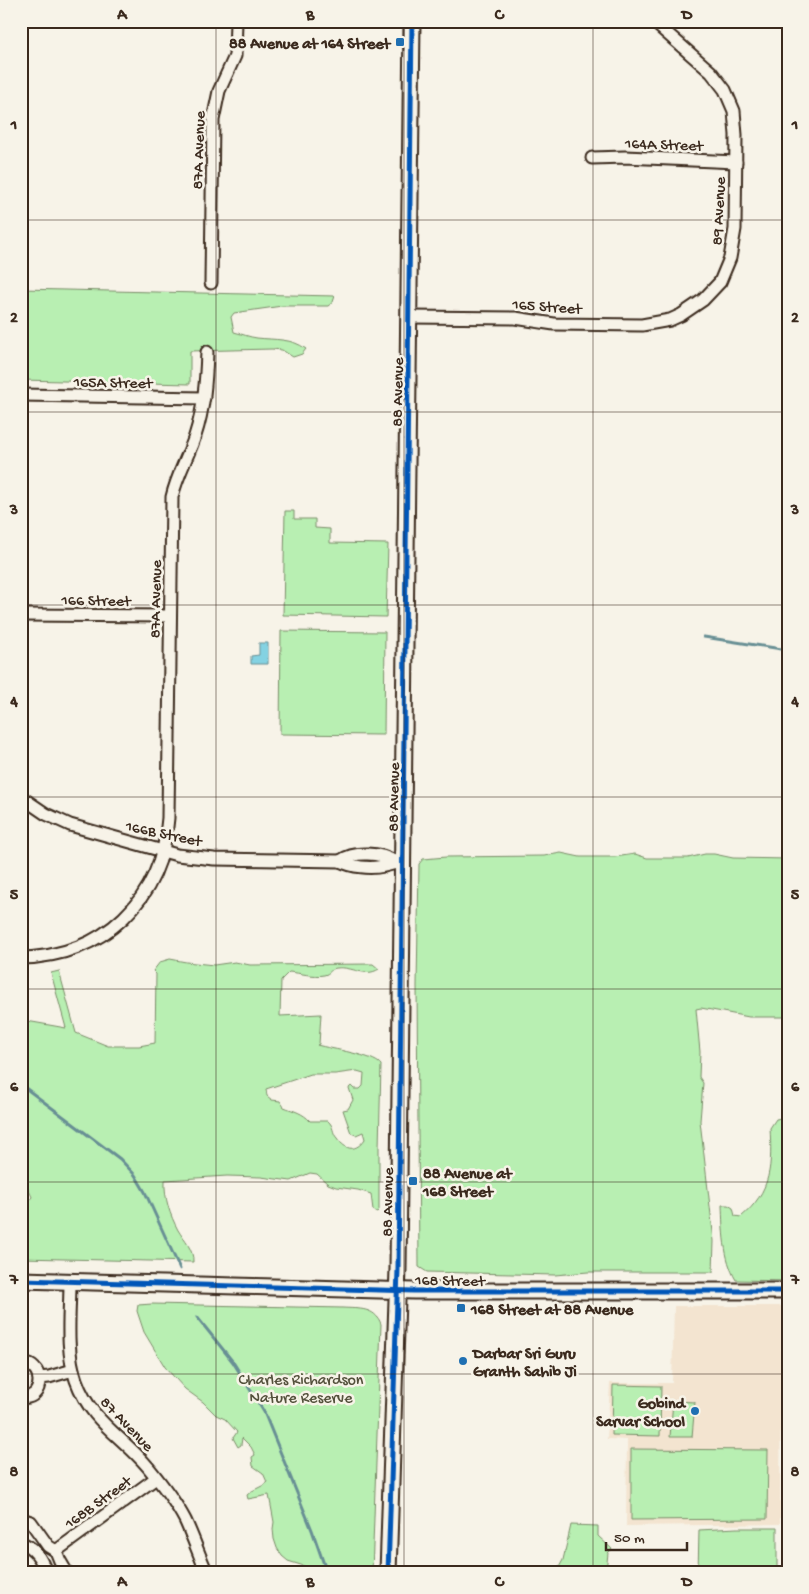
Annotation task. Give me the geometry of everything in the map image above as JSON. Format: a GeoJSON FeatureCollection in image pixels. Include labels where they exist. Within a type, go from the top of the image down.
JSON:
{"type":"FeatureCollection","features":[{"type":"Feature","properties":{"kind":"main road","name":"88 Avenue"},"geometry":{"type":"LineString","coordinates":[[388,1573],[397,1291],[394,863],[410,316],[412,21]]}},
{"type":"Feature","properties":{"kind":"main road","name":"168 Street"},"geometry":{"type":"LineString","coordinates":[[21,1280],[397,1291],[788,1291]]}},
{"type":"Feature","properties":{"kind":"street","name":"87A Avenue"},"geometry":{"type":"LineString","coordinates":[[211,283],[214,113],[218,92],[234,56],[236,21]]}},
{"type":"Feature","properties":{"kind":"street","name":"89 Avenue"},"geometry":{"type":"LineString","coordinates":[[653,21],[711,72],[725,90],[734,111],[736,123],[735,229],[730,258],[720,282],[703,300],[681,315]]}},
{"type":"Feature","properties":{"kind":"street","name":"164A Street"},"geometry":{"type":"LineString","coordinates":[[592,158],[736,162]]}},
{"type":"Feature","properties":{"kind":"street","name":"165 Street"},"geometry":{"type":"LineString","coordinates":[[410,316],[515,318],[554,324],[642,325],[658,323],[681,315]]}},
{"type":"Feature","properties":{"kind":"street","name":"87A Avenue"},"geometry":{"type":"LineString","coordinates":[[21,958],[67,952],[93,941],[108,932],[127,915],[145,893],[156,872],[163,851],[168,818],[172,497],[177,477],[197,431],[204,398],[207,352]]}},
{"type":"Feature","properties":{"kind":"street","name":"165A Street"},"geometry":{"type":"LineString","coordinates":[[21,395],[204,398]]}},
{"type":"Feature","properties":{"kind":"street","name":"166 Street"},"geometry":{"type":"LineString","coordinates":[[21,615],[170,616]]}},
{"type":"Feature","properties":{"kind":"street","name":"166B Street"},"geometry":{"type":"LineString","coordinates":[[21,797],[46,814],[70,825],[185,856],[340,861],[350,866],[394,863]]}},
{"type":"Feature","properties":{"kind":"street","name":"87 Avenue"},"geometry":{"type":"LineString","coordinates":[[70,1282],[69,1338],[73,1370],[82,1394],[106,1427],[134,1452],[156,1478],[183,1518],[207,1573]]}},
{"type":"Feature","properties":{"kind":"street"},"geometry":{"type":"LineString","coordinates":[[21,1365],[26,1364],[33,1367],[38,1372],[39,1378],[37,1391],[34,1395],[28,1398],[21,1397]]}},
{"type":"Feature","properties":{"kind":"street"},"geometry":{"type":"LineString","coordinates":[[39,1378],[51,1377],[73,1370]]}},
{"type":"Feature","properties":{"kind":"street","name":"168B Street"},"geometry":{"type":"LineString","coordinates":[[56,1550],[156,1478]]}},
{"type":"Feature","properties":{"kind":"street","name":"168B Street"},"geometry":{"type":"LineString","coordinates":[[21,1519],[31,1522],[48,1546],[56,1550],[60,1561],[68,1573]]}},
{"type":"Feature","properties":{"kind":"street"},"geometry":{"type":"LineString","coordinates":[[21,1543],[28,1545],[32,1549],[43,1564],[46,1573]]}},
{"type":"Feature","properties":{"kind":"shaded area","name":"Gobind Sarvar School"},"geometry":{"type":"Polygon","coordinates":[[[674,1306],[788,1306],[788,1332],[781,1350],[780,1524],[626,1526],[627,1440],[607,1439],[610,1383],[672,1383],[674,1306]]]}},
{"type":"Feature","properties":{"kind":"green space"},"geometry":{"type":"Polygon","coordinates":[[[21,289],[335,296],[333,302],[328,306],[282,306],[234,313],[231,317],[234,332],[254,338],[289,341],[306,349],[302,354],[293,357],[282,350],[272,349],[190,351],[190,384],[21,380],[21,289]]]}},
{"type":"Feature","properties":{"kind":"green space"},"geometry":{"type":"Polygon","coordinates":[[[285,511],[294,511],[294,519],[315,519],[315,528],[330,529],[330,543],[388,544],[386,617],[283,615],[285,511]]]}},
{"type":"Feature","properties":{"kind":"green space"},"geometry":{"type":"Polygon","coordinates":[[[281,631],[385,632],[384,735],[280,734],[281,631]]]}},
{"type":"Feature","properties":{"kind":"green space"},"geometry":{"type":"Polygon","coordinates":[[[561,853],[580,857],[615,857],[635,854],[647,858],[688,858],[714,854],[733,858],[788,859],[788,1017],[749,1017],[701,1008],[696,1009],[700,1052],[699,1077],[703,1083],[700,1121],[714,1241],[713,1272],[588,1272],[555,1275],[427,1272],[419,1267],[417,985],[419,864],[423,859],[446,857],[544,856],[561,853]]]}},
{"type":"Feature","properties":{"kind":"green space"},"geometry":{"type":"Polygon","coordinates":[[[170,959],[214,965],[235,962],[250,965],[373,964],[379,969],[364,972],[337,968],[320,975],[289,972],[281,980],[280,1016],[321,1014],[319,1044],[317,1045],[361,1055],[377,1061],[381,1065],[379,1210],[377,1212],[373,1210],[371,1194],[336,1187],[328,1184],[317,1174],[310,1173],[291,1181],[261,1177],[227,1176],[165,1180],[165,1193],[170,1212],[178,1230],[190,1249],[193,1262],[21,1258],[21,1210],[32,1197],[21,1174],[21,1020],[66,1028],[51,973],[59,971],[76,1033],[108,1046],[139,1046],[155,1043],[156,974],[153,971],[160,962],[170,959]],[[357,1071],[335,1074],[311,1074],[266,1089],[267,1096],[272,1100],[280,1101],[284,1107],[301,1114],[310,1121],[328,1121],[340,1142],[347,1147],[355,1148],[365,1139],[363,1132],[356,1135],[351,1133],[343,1110],[348,1109],[353,1100],[349,1088],[351,1086],[354,1089],[360,1089],[363,1086],[364,1073],[357,1071]]]}},
{"type":"Feature","properties":{"kind":"green space"},"geometry":{"type":"Polygon","coordinates":[[[788,1117],[788,1281],[736,1280],[728,1263],[726,1253],[722,1205],[728,1205],[733,1208],[735,1216],[741,1217],[759,1197],[768,1177],[770,1166],[770,1128],[776,1119],[788,1117]]]}},
{"type":"Feature","properties":{"kind":"green space","name":"Charles Richardson Nature Reserve"},"geometry":{"type":"Polygon","coordinates":[[[138,1305],[355,1309],[366,1310],[375,1314],[381,1324],[372,1573],[312,1573],[312,1570],[288,1561],[282,1556],[274,1539],[274,1522],[269,1495],[248,1499],[247,1495],[249,1493],[267,1482],[263,1473],[253,1466],[252,1457],[255,1455],[251,1447],[242,1438],[241,1445],[238,1447],[233,1438],[237,1432],[225,1419],[216,1415],[203,1402],[185,1389],[165,1367],[144,1332],[137,1311],[138,1305]]]}},
{"type":"Feature","properties":{"kind":"green space"},"geometry":{"type":"Polygon","coordinates":[[[613,1385],[661,1386],[660,1436],[612,1435],[613,1385]]]}},
{"type":"Feature","properties":{"kind":"green space"},"geometry":{"type":"Polygon","coordinates":[[[673,1401],[695,1402],[692,1437],[670,1437],[673,1401]]]}},
{"type":"Feature","properties":{"kind":"green space"},"geometry":{"type":"Polygon","coordinates":[[[631,1449],[768,1450],[767,1519],[631,1520],[631,1449]]]}},
{"type":"Feature","properties":{"kind":"green space"},"geometry":{"type":"Polygon","coordinates":[[[571,1525],[598,1526],[598,1536],[612,1549],[608,1553],[606,1571],[647,1573],[556,1573],[563,1560],[571,1525]]]}},
{"type":"Feature","properties":{"kind":"green space"},"geometry":{"type":"Polygon","coordinates":[[[777,1528],[777,1573],[698,1573],[699,1530],[777,1528]]]}},
{"type":"Feature","properties":{"kind":"water"},"geometry":{"type":"Polygon","coordinates":[[[259,643],[268,643],[268,664],[251,664],[251,656],[259,655],[259,643]]]}},
{"type":"Feature","properties":{"kind":"waterway"},"geometry":{"type":"LineString","coordinates":[[704,637],[788,650]]}},
{"type":"Feature","properties":{"kind":"waterway"},"geometry":{"type":"LineString","coordinates":[[24,1087],[120,1159],[135,1175],[145,1192],[180,1269]]}},
{"type":"Feature","properties":{"kind":"waterway"},"geometry":{"type":"LineString","coordinates":[[197,1317],[233,1362],[264,1412],[312,1530],[327,1573]]}},
{"type":"Feature","properties":{"kind":"cycle path"},"geometry":{"type":"LineString","coordinates":[[388,1573],[398,1269],[412,21]]}},
{"type":"Feature","properties":{"kind":"cycle path"},"geometry":{"type":"LineString","coordinates":[[21,1280],[414,1291],[788,1291]]}},
{"type":"Feature","properties":{"kind":"place","name":"88 Avenue at 164 Street"},"geometry":{"type":"Point","coordinates":[400,42]}},
{"type":"Feature","properties":{"kind":"place","name":"88 Avenue at 168 Street"},"geometry":{"type":"Point","coordinates":[413,1181]}},
{"type":"Feature","properties":{"kind":"place","name":"168 Street at 88 Avenue"},"geometry":{"type":"Point","coordinates":[461,1308]}},
{"type":"Feature","properties":{"kind":"place","name":"Darbar Sri Guru Granth Sahib Ji"},"geometry":{"type":"Point","coordinates":[463,1361]}},
{"type":"Feature","properties":{"kind":"place","name":"Gobind Sarvar School"},"geometry":{"type":"Point","coordinates":[695,1411]}}]}
